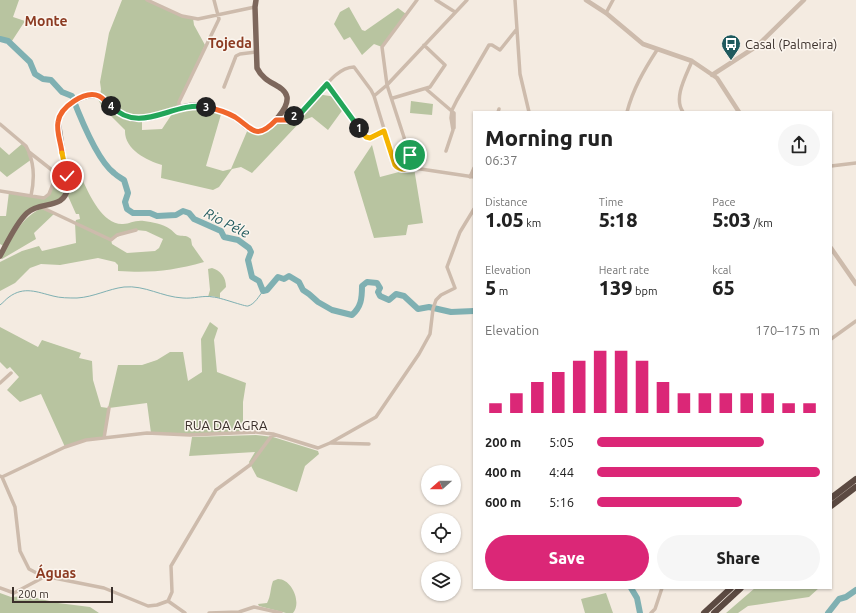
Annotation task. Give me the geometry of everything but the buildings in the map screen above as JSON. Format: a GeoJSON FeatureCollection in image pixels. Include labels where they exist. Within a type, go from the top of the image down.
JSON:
{"type":"FeatureCollection","features":[{"type":"Feature","properties":{"kind":"highway"},"geometry":{"type":"LineString","coordinates":[[832,497],[856,479]]}},
{"type":"Feature","properties":{"kind":"highway"},"geometry":{"type":"LineString","coordinates":[[832,505],[856,487]]}},
{"type":"Feature","properties":{"kind":"highway"},"geometry":{"type":"LineString","coordinates":[[704,613],[730,589]]}},
{"type":"Feature","properties":{"kind":"highway"},"geometry":{"type":"LineString","coordinates":[[714,613],[740,589]]}},
{"type":"Feature","properties":{"kind":"main road"},"geometry":{"type":"LineString","coordinates":[[0,256],[22,218],[27,213],[41,206],[58,202],[65,197],[68,187],[67,176],[58,125],[62,113],[69,105],[81,97],[89,95],[100,96],[114,110],[136,120],[191,106],[200,106],[224,112],[234,117],[248,129],[254,131],[265,129],[276,120],[283,111],[287,101],[285,93],[279,87],[268,82],[261,76],[257,68],[256,0]]}},
{"type":"Feature","properties":{"kind":"street"},"geometry":{"type":"LineString","coordinates":[[147,0],[182,16],[198,19],[255,7]]}},
{"type":"Feature","properties":{"kind":"street"},"geometry":{"type":"LineString","coordinates":[[179,109],[179,102],[219,18],[214,0]]}},
{"type":"Feature","properties":{"kind":"street"},"geometry":{"type":"LineString","coordinates":[[414,168],[393,98],[387,85],[382,47],[417,0]]}},
{"type":"Feature","properties":{"kind":"street"},"geometry":{"type":"LineString","coordinates":[[436,0],[455,12]]}},
{"type":"Feature","properties":{"kind":"street"},"geometry":{"type":"LineString","coordinates":[[374,96],[387,85],[467,0]]}},
{"type":"Feature","properties":{"kind":"street"},"geometry":{"type":"LineString","coordinates":[[515,0],[520,74],[529,111]]}},
{"type":"Feature","properties":{"kind":"street"},"geometry":{"type":"LineString","coordinates":[[586,0],[643,44],[692,61],[712,75],[721,82],[739,111]]}},
{"type":"Feature","properties":{"kind":"street"},"geometry":{"type":"LineString","coordinates":[[606,14],[613,0]]}},
{"type":"Feature","properties":{"kind":"street"},"geometry":{"type":"LineString","coordinates":[[712,75],[757,46],[804,0]]}},
{"type":"Feature","properties":{"kind":"street"},"geometry":{"type":"LineString","coordinates":[[446,151],[453,130],[450,118],[452,110],[489,45],[492,45],[500,50],[516,30]]}},
{"type":"Feature","properties":{"kind":"street"},"geometry":{"type":"LineString","coordinates":[[393,98],[426,89],[430,86],[445,65],[424,45]]}},
{"type":"Feature","properties":{"kind":"street"},"geometry":{"type":"LineString","coordinates":[[627,111],[631,98],[644,69],[657,50]]}},
{"type":"Feature","properties":{"kind":"street"},"geometry":{"type":"LineString","coordinates":[[224,87],[236,56],[256,52]]}},
{"type":"Feature","properties":{"kind":"street"},"geometry":{"type":"LineString","coordinates":[[682,111],[679,106],[679,98],[692,61]]}},
{"type":"Feature","properties":{"kind":"street"},"geometry":{"type":"LineString","coordinates":[[276,120],[288,120],[300,114],[327,84],[348,67],[354,66],[374,96],[395,165],[401,169],[414,168],[472,177]]}},
{"type":"Feature","properties":{"kind":"street"},"geometry":{"type":"LineString","coordinates":[[327,84],[366,137],[370,138],[384,131]]}},
{"type":"Feature","properties":{"kind":"street"},"geometry":{"type":"LineString","coordinates":[[426,89],[452,110]]}},
{"type":"Feature","properties":{"kind":"street"},"geometry":{"type":"LineString","coordinates":[[283,111],[297,115]]}},
{"type":"Feature","properties":{"kind":"street"},"geometry":{"type":"LineString","coordinates":[[283,111],[293,118]]}},
{"type":"Feature","properties":{"kind":"street"},"geometry":{"type":"LineString","coordinates":[[0,124],[26,146],[32,159],[33,176],[31,196]]}},
{"type":"Feature","properties":{"kind":"street"},"geometry":{"type":"LineString","coordinates":[[28,152],[57,174],[67,176]]}},
{"type":"Feature","properties":{"kind":"street"},"geometry":{"type":"LineString","coordinates":[[832,166],[856,163]]}},
{"type":"Feature","properties":{"kind":"street"},"geometry":{"type":"LineString","coordinates":[[0,191],[42,198],[47,196],[57,174]]}},
{"type":"Feature","properties":{"kind":"street"},"geometry":{"type":"LineString","coordinates":[[41,206],[111,240],[117,235],[136,230]]}},
{"type":"Feature","properties":{"kind":"street","name":"RUA DA AGRA"},"geometry":{"type":"LineString","coordinates":[[1,476],[65,447],[86,440],[147,433],[190,435],[256,432],[273,434],[318,448],[330,443],[376,417],[420,354],[430,334],[434,304],[441,295],[455,288],[447,267],[460,232],[473,211]]}},
{"type":"Feature","properties":{"kind":"street"},"geometry":{"type":"LineString","coordinates":[[832,249],[856,281]]}},
{"type":"Feature","properties":{"kind":"street"},"geometry":{"type":"LineString","coordinates":[[832,338],[856,321]]}},
{"type":"Feature","properties":{"kind":"street"},"geometry":{"type":"LineString","coordinates":[[0,383],[11,373]]}},
{"type":"Feature","properties":{"kind":"street"},"geometry":{"type":"LineString","coordinates":[[104,438],[109,408]]}},
{"type":"Feature","properties":{"kind":"street"},"geometry":{"type":"LineString","coordinates":[[1,476],[15,507],[20,550],[29,569],[44,577],[104,588],[148,606],[157,606],[168,601],[172,592],[170,566],[216,490],[250,465],[273,434]]}},
{"type":"Feature","properties":{"kind":"street"},"geometry":{"type":"LineString","coordinates":[[330,443],[369,444]]}},
{"type":"Feature","properties":{"kind":"street"},"geometry":{"type":"LineString","coordinates":[[0,588],[14,593],[44,577]]}},
{"type":"Feature","properties":{"kind":"street"},"geometry":{"type":"LineString","coordinates":[[651,613],[655,609],[662,589]]}},
{"type":"Feature","properties":{"kind":"street"},"geometry":{"type":"LineString","coordinates":[[168,601],[185,613]]}},
{"type":"Feature","properties":{"kind":"street"},"geometry":{"type":"LineString","coordinates":[[209,613],[240,612],[254,607],[281,613]]}},
{"type":"Feature","properties":{"kind":"green space"},"geometry":{"type":"Polygon","coordinates":[[[0,0],[19,0],[13,17],[25,21],[10,44],[0,39],[0,0]]]}},
{"type":"Feature","properties":{"kind":"green space"},"geometry":{"type":"Polygon","coordinates":[[[122,0],[147,0],[182,16],[193,18],[194,25],[205,45],[179,102],[179,109],[191,106],[222,111],[206,166],[223,171],[231,169],[248,129],[254,131],[279,120],[297,115],[317,94],[336,97],[344,108],[328,130],[312,117],[301,121],[252,173],[241,167],[232,169],[219,187],[213,190],[161,178],[162,165],[143,157],[132,148],[128,143],[125,130],[102,107],[97,97],[100,96],[100,82],[109,33],[122,0]],[[172,112],[142,120],[142,130],[162,129],[172,112]]]}},
{"type":"Feature","properties":{"kind":"green space"},"geometry":{"type":"Polygon","coordinates":[[[349,7],[362,30],[365,31],[398,8],[406,14],[382,47],[374,44],[362,55],[350,37],[344,40],[334,24],[340,12],[349,7]]]}},
{"type":"Feature","properties":{"kind":"green space"},"geometry":{"type":"Polygon","coordinates":[[[411,101],[433,104],[432,115],[410,113],[411,101]]]}},
{"type":"Feature","properties":{"kind":"green space"},"geometry":{"type":"Polygon","coordinates":[[[23,143],[32,159],[7,177],[0,171],[0,147],[9,155],[23,143]]]}},
{"type":"Feature","properties":{"kind":"green space"},"geometry":{"type":"Polygon","coordinates":[[[372,145],[380,177],[414,168],[423,223],[408,225],[406,235],[374,238],[354,172],[372,145]]]}},
{"type":"Feature","properties":{"kind":"green space"},"geometry":{"type":"Polygon","coordinates":[[[57,174],[67,176],[65,197],[27,213],[5,247],[0,244],[0,216],[6,216],[9,192],[31,196],[47,196],[57,174]]]}},
{"type":"Feature","properties":{"kind":"green space"},"geometry":{"type":"Polygon","coordinates":[[[83,181],[93,201],[103,215],[109,220],[123,224],[141,221],[150,222],[167,227],[177,235],[189,237],[192,245],[204,262],[161,271],[141,272],[118,271],[118,265],[115,262],[98,258],[60,265],[41,264],[30,268],[15,283],[0,291],[0,262],[22,251],[39,246],[42,251],[76,243],[75,223],[76,220],[80,219],[79,214],[76,214],[68,196],[69,185],[83,181]],[[136,230],[127,232],[111,240],[112,244],[127,253],[155,251],[159,248],[163,239],[146,231],[136,230]]]}},
{"type":"Feature","properties":{"kind":"green space"},"geometry":{"type":"Polygon","coordinates":[[[43,208],[55,213],[34,233],[36,239],[2,259],[1,258],[9,243],[23,222],[35,212],[43,208]]]}},
{"type":"Feature","properties":{"kind":"green space"},"geometry":{"type":"Polygon","coordinates":[[[212,268],[218,271],[225,280],[226,287],[220,293],[220,298],[212,296],[208,297],[210,290],[208,269],[212,268]]]}},
{"type":"Feature","properties":{"kind":"green space"},"geometry":{"type":"Polygon","coordinates":[[[210,322],[218,328],[214,340],[217,372],[246,383],[243,402],[243,433],[190,435],[151,433],[147,403],[109,408],[104,438],[86,440],[65,447],[41,394],[20,402],[7,390],[19,377],[10,367],[7,369],[0,362],[0,327],[38,347],[42,340],[81,353],[79,358],[92,361],[93,380],[101,407],[108,408],[118,365],[142,365],[157,360],[170,352],[183,352],[188,381],[202,372],[201,339],[210,322]]]}},
{"type":"Feature","properties":{"kind":"green space"},"geometry":{"type":"Polygon","coordinates":[[[256,435],[273,437],[318,451],[319,454],[305,466],[297,492],[257,477],[249,462],[255,452],[189,456],[192,437],[256,435]]]}},
{"type":"Feature","properties":{"kind":"green space"},"geometry":{"type":"Polygon","coordinates":[[[278,579],[288,583],[294,592],[296,598],[296,609],[293,613],[286,613],[259,606],[258,604],[267,603],[273,581],[278,579]]]}},
{"type":"Feature","properties":{"kind":"green space"},"geometry":{"type":"Polygon","coordinates":[[[754,589],[818,589],[809,597],[748,606],[738,613],[726,613],[754,589]]]}},
{"type":"Feature","properties":{"kind":"green space"},"geometry":{"type":"Polygon","coordinates":[[[0,593],[11,597],[28,596],[58,603],[90,607],[99,613],[0,613],[0,593]]]}},
{"type":"Feature","properties":{"kind":"green space"},"geometry":{"type":"Polygon","coordinates":[[[606,593],[613,613],[585,613],[581,599],[606,593]]]}},
{"type":"Feature","properties":{"kind":"waterway","name":"Rio Péle"},"geometry":{"type":"LineString","coordinates":[[0,39],[8,41],[30,62],[35,74],[43,79],[51,80],[62,92],[72,96],[90,138],[101,158],[114,173],[124,180],[128,193],[125,202],[127,209],[133,213],[150,213],[157,216],[176,215],[183,211],[189,213],[194,219],[221,231],[224,237],[238,240],[249,248],[251,252],[248,260],[252,277],[259,281],[263,291],[267,290],[278,277],[284,279],[289,276],[299,282],[303,290],[318,302],[332,310],[352,315],[360,302],[362,286],[367,282],[377,283],[380,288],[378,292],[380,296],[389,300],[396,294],[404,296],[418,309],[429,307],[451,312],[473,311]]}},
{"type":"Feature","properties":{"kind":"waterway"},"geometry":{"type":"LineString","coordinates":[[0,305],[15,294],[25,291],[59,297],[77,298],[118,288],[132,287],[146,289],[175,297],[216,297],[248,306],[255,302],[263,291]]}},
{"type":"Feature","properties":{"kind":"waterway","name":"Rio Péle"},"geometry":{"type":"LineString","coordinates":[[632,589],[637,598],[640,613]]}},
{"type":"Feature","properties":{"kind":"waterway","name":"Rio Péle"},"geometry":{"type":"LineString","coordinates":[[828,613],[839,599],[846,597],[856,590]]}},
{"type":"Feature","properties":{"kind":"place","name":"Casal (Palmeira)"},"geometry":{"type":"Point","coordinates":[731,61]}},
{"type":"Feature","properties":{"kind":"district","name":"Monte"},"geometry":{"type":"Point","coordinates":[46,21]}},
{"type":"Feature","properties":{"kind":"district","name":"Tojeda"},"geometry":{"type":"Point","coordinates":[230,43]}},
{"type":"Feature","properties":{"kind":"district","name":"Águas"},"geometry":{"type":"Point","coordinates":[56,573]}},
{"type":"Feature","properties":{"kind":"route"},"geometry":{"type":"LineString","coordinates":[[67,176],[63,159],[58,121],[62,113],[69,105],[81,97],[89,95],[100,96],[114,110],[136,120],[186,107],[200,106],[224,112],[240,121],[248,129],[258,132],[268,127],[276,120],[288,120],[300,114],[327,84],[366,137],[370,138],[384,131],[395,165],[398,168],[414,168],[410,155]]}}]}
